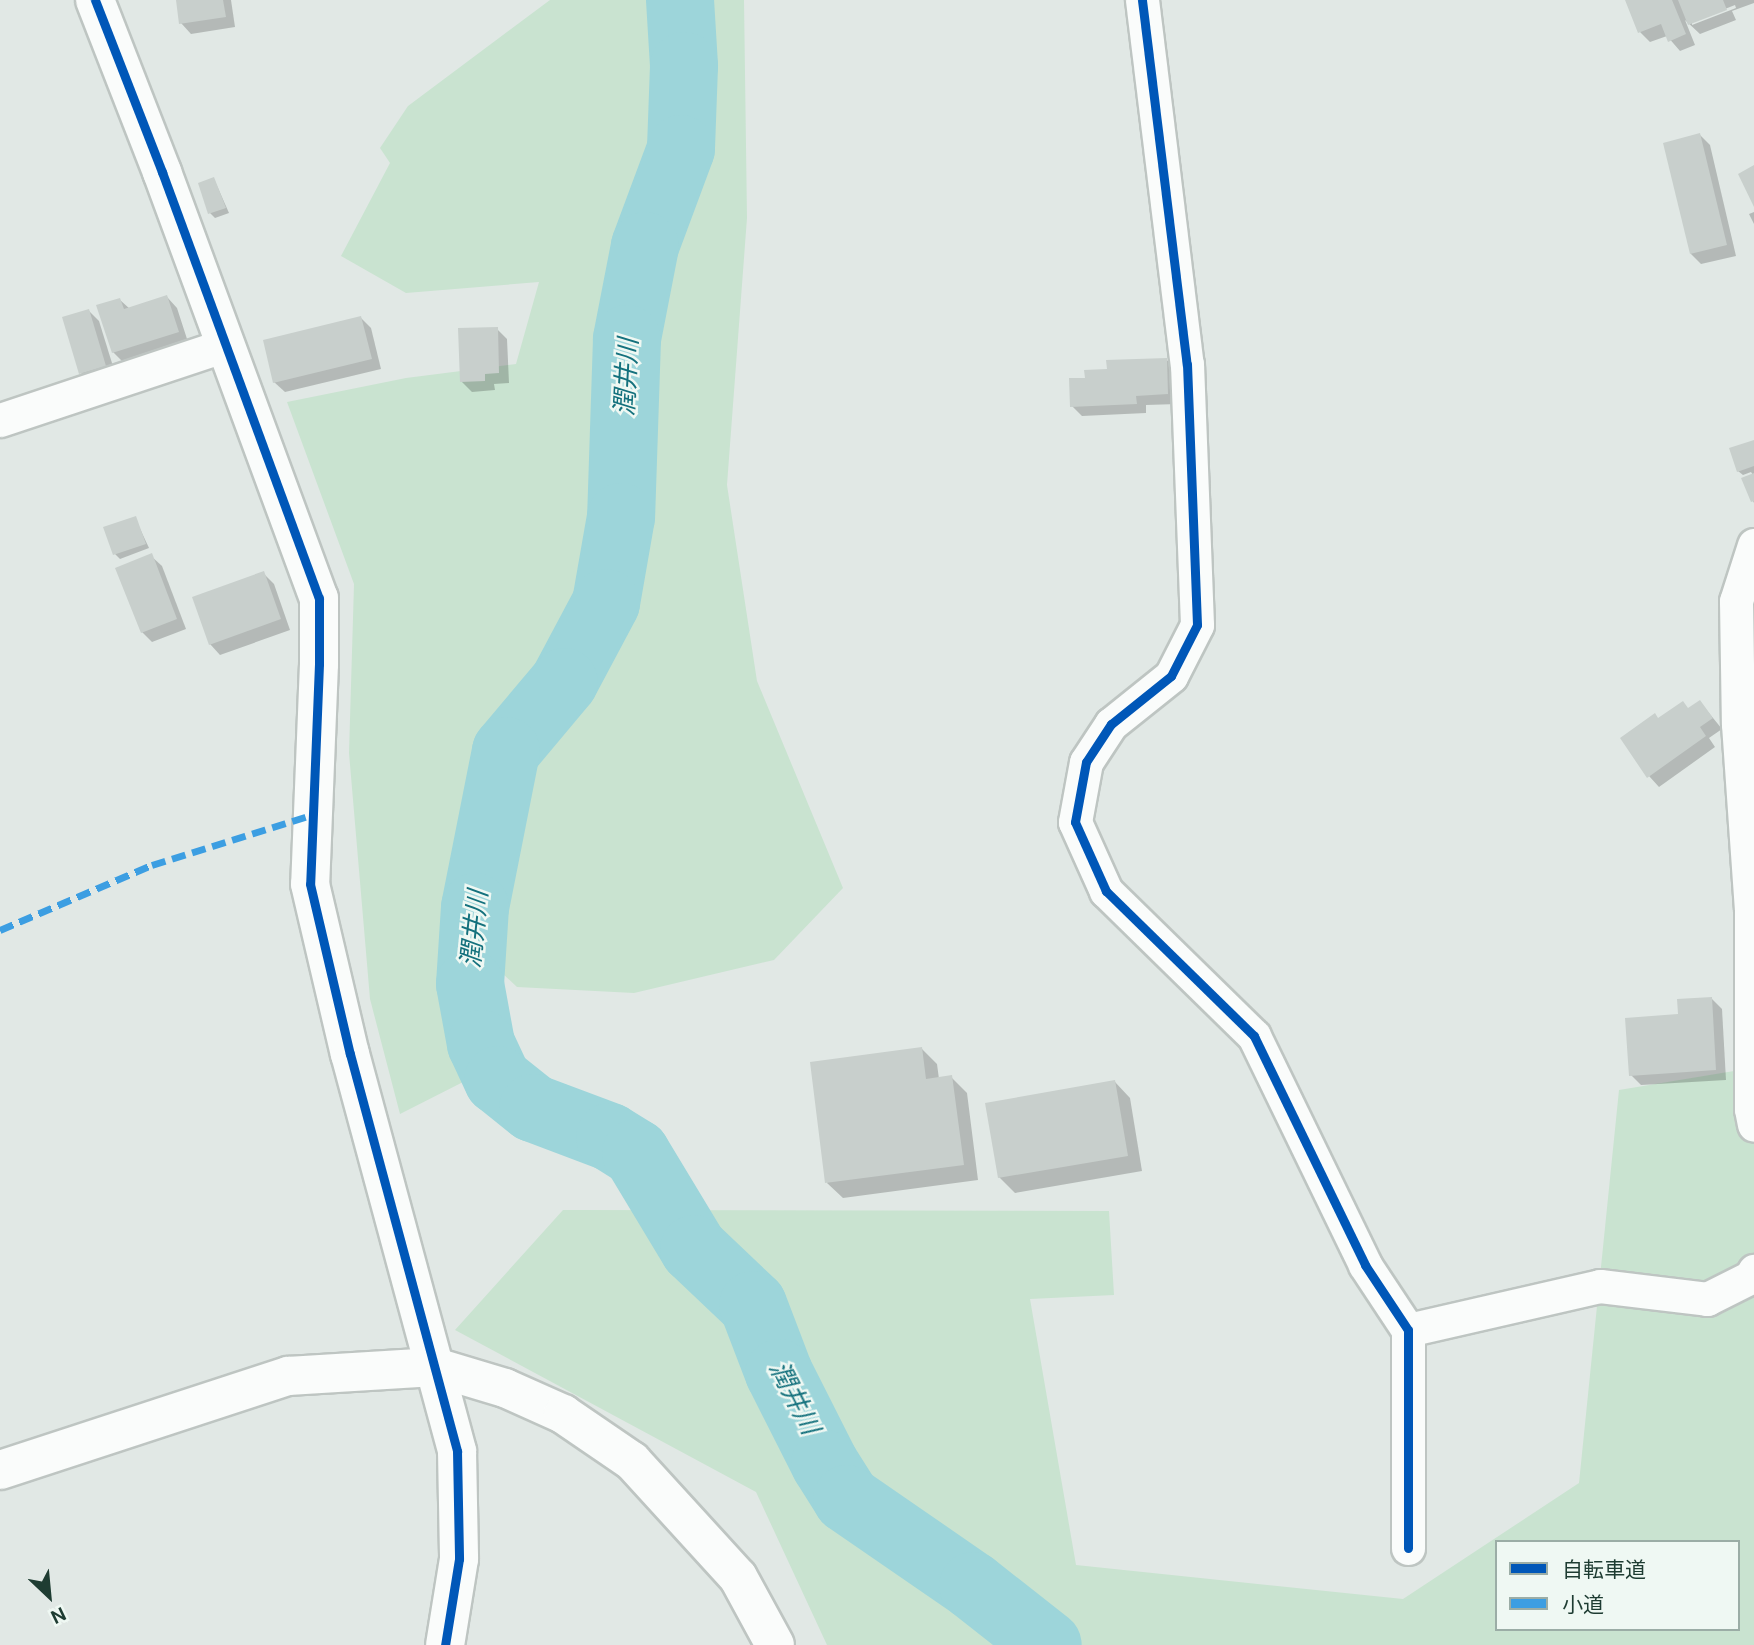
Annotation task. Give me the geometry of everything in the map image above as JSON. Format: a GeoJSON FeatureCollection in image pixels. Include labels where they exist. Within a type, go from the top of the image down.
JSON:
{"type":"FeatureCollection","features":[{"type":"Feature","properties":{"kind":"street"},"geometry":{"type":"LineString","coordinates":[[94,0],[319,598],[310,884],[349,1054],[457,1451],[459,1559],[445,1645]]}},
{"type":"Feature","properties":{"kind":"street"},"geometry":{"type":"LineString","coordinates":[[1142,0],[1187,364],[1197,625],[1171,676],[1111,724],[1086,762],[1075,822],[1107,891],[1254,1037],[1365,1265],[1408,1330],[1408,1548]]}},
{"type":"Feature","properties":{"kind":"street"},"geometry":{"type":"LineString","coordinates":[[0,419],[225,345]]}},
{"type":"Feature","properties":{"kind":"street"},"geometry":{"type":"LineString","coordinates":[[1754,545],[1736,601],[1738,724],[1751,909],[1751,1109],[1754,1125]]}},
{"type":"Feature","properties":{"kind":"street"},"geometry":{"type":"LineString","coordinates":[[1408,1330],[1600,1286],[1707,1299],[1751,1277],[1754,1271]]}},
{"type":"Feature","properties":{"kind":"street"},"geometry":{"type":"LineString","coordinates":[[0,1470],[288,1377],[435,1367],[505,1388],[563,1414],[632,1461],[738,1577],[775,1645]]}},
{"type":"Feature","properties":{"kind":"green space"},"geometry":{"type":"Polygon","coordinates":[[[550,0],[744,0],[747,218],[727,485],[757,681],[843,888],[774,960],[634,993],[517,987],[473,946],[469,1079],[400,1114],[370,999],[349,753],[354,584],[287,402],[406,378],[516,364],[539,282],[406,293],[341,256],[390,163],[380,148],[408,106],[550,0]]]}},
{"type":"Feature","properties":{"kind":"green space"},"geometry":{"type":"Polygon","coordinates":[[[1754,709],[1754,1645],[827,1645],[756,1492],[455,1330],[563,1210],[1109,1211],[1114,1295],[1030,1299],[1076,1565],[1403,1599],[1579,1483],[1619,1090],[1740,1070],[1754,709]]]}},
{"type":"Feature","properties":{"kind":"building"},"geometry":{"type":"Polygon","coordinates":[[[176,0],[223,0],[226,17],[179,24],[176,0]]]}},
{"type":"Feature","properties":{"kind":"building"},"geometry":{"type":"Polygon","coordinates":[[[1625,0],[1672,0],[1686,34],[1668,42],[1661,24],[1638,33],[1625,0]]]}},
{"type":"Feature","properties":{"kind":"building"},"geometry":{"type":"Polygon","coordinates":[[[1678,0],[1723,0],[1727,10],[1688,25],[1678,0]]]}},
{"type":"Feature","properties":{"kind":"building"},"geometry":{"type":"Polygon","coordinates":[[[1700,133],[1727,245],[1690,254],[1663,143],[1700,133]]]}},
{"type":"Feature","properties":{"kind":"building"},"geometry":{"type":"Polygon","coordinates":[[[1754,165],[1754,207],[1738,174],[1754,165]]]}},
{"type":"Feature","properties":{"kind":"building"},"geometry":{"type":"Polygon","coordinates":[[[214,177],[226,208],[208,214],[198,183],[214,177]]]}},
{"type":"Feature","properties":{"kind":"building"},"geometry":{"type":"Polygon","coordinates":[[[167,295],[179,332],[112,353],[96,305],[120,298],[124,309],[167,295]]]}},
{"type":"Feature","properties":{"kind":"building"},"geometry":{"type":"Polygon","coordinates":[[[89,309],[106,366],[79,374],[62,317],[89,309]]]}},
{"type":"Feature","properties":{"kind":"building"},"geometry":{"type":"Polygon","coordinates":[[[361,316],[372,359],[273,383],[263,340],[361,316]]]}},
{"type":"Feature","properties":{"kind":"building"},"geometry":{"type":"Polygon","coordinates":[[[498,327],[499,373],[485,374],[485,381],[460,382],[458,328],[498,327]]]}},
{"type":"Feature","properties":{"kind":"building"},"geometry":{"type":"Polygon","coordinates":[[[1167,358],[1168,394],[1136,396],[1137,404],[1070,407],[1069,378],[1085,378],[1084,370],[1107,369],[1106,360],[1167,358]]]}},
{"type":"Feature","properties":{"kind":"building"},"geometry":{"type":"Polygon","coordinates":[[[1754,440],[1754,466],[1737,472],[1729,448],[1754,440]]]}},
{"type":"Feature","properties":{"kind":"building"},"geometry":{"type":"Polygon","coordinates":[[[1754,473],[1754,501],[1751,502],[1741,478],[1754,473]]]}},
{"type":"Feature","properties":{"kind":"building"},"geometry":{"type":"Polygon","coordinates":[[[136,516],[146,544],[113,555],[103,527],[136,516]]]}},
{"type":"Feature","properties":{"kind":"building"},"geometry":{"type":"Polygon","coordinates":[[[152,553],[177,619],[141,633],[115,568],[152,553]]]}},
{"type":"Feature","properties":{"kind":"building"},"geometry":{"type":"Polygon","coordinates":[[[264,571],[281,619],[209,645],[192,597],[264,571]]]}},
{"type":"Feature","properties":{"kind":"building"},"geometry":{"type":"Polygon","coordinates":[[[1700,700],[1713,718],[1700,727],[1706,736],[1647,778],[1620,738],[1655,713],[1658,718],[1683,701],[1688,708],[1700,700]]]}},
{"type":"Feature","properties":{"kind":"building"},"geometry":{"type":"Polygon","coordinates":[[[1712,997],[1716,1070],[1629,1076],[1625,1018],[1678,1014],[1677,999],[1712,997]]]}},
{"type":"Feature","properties":{"kind":"building"},"geometry":{"type":"Polygon","coordinates":[[[922,1047],[926,1079],[952,1075],[964,1165],[825,1183],[810,1062],[922,1047]]]}},
{"type":"Feature","properties":{"kind":"building"},"geometry":{"type":"Polygon","coordinates":[[[1115,1080],[1128,1156],[998,1178],[985,1103],[1115,1080]]]}},
{"type":"Feature","properties":{"kind":"waterway","name":"潤井川"},"geometry":{"type":"LineString","coordinates":[[680,0],[684,66],[681,149],[645,246],[627,339],[621,517],[606,603],[564,682],[506,751],[475,907],[470,984],[481,1044],[498,1080],[533,1108],[610,1137],[636,1153],[694,1249],[753,1305],[779,1373],[825,1464],[847,1499],[973,1586],[1048,1645]]}},
{"type":"Feature","properties":{"kind":"marked path"},"geometry":{"type":"LineString","coordinates":[[0,930],[152,865],[312,815]]}},
{"type":"Feature","properties":{"kind":"cycle path"},"geometry":{"type":"LineString","coordinates":[[95,0],[162,172],[319,598],[310,884],[350,1054],[457,1451],[459,1559],[445,1645]]}},
{"type":"Feature","properties":{"kind":"cycle path"},"geometry":{"type":"LineString","coordinates":[[1142,0],[1187,364],[1197,625],[1171,676],[1111,724],[1086,762],[1075,822],[1106,891],[1254,1036],[1365,1265],[1408,1330],[1408,1548]]}}]}
